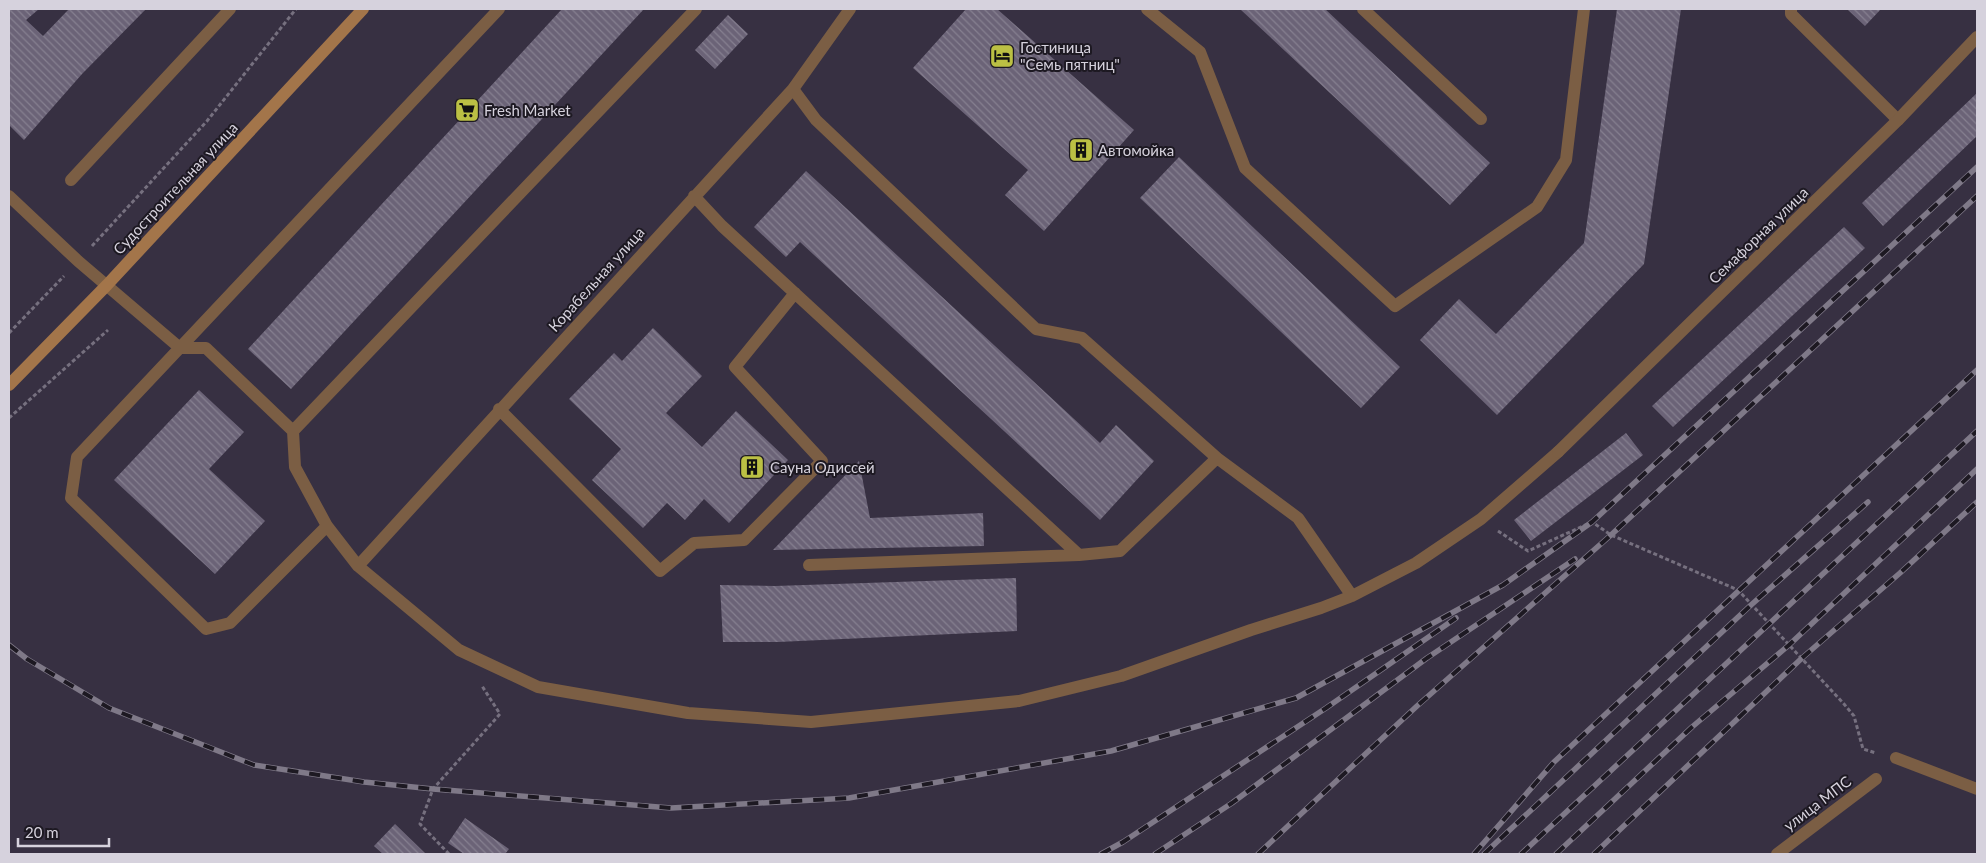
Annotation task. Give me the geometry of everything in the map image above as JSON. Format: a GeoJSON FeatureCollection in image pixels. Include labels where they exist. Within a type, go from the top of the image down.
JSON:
{"type":"FeatureCollection","features":[{"type":"Feature","properties":{"kind":"main road","name":"Судостроительная улица"},"geometry":{"type":"LineString","coordinates":[[9,386],[107,285],[363,9]]}},
{"type":"Feature","properties":{"kind":"street"},"geometry":{"type":"LineString","coordinates":[[71,180],[230,9]]}},
{"type":"Feature","properties":{"kind":"street"},"geometry":{"type":"LineString","coordinates":[[327,526],[230,623],[206,629],[71,498],[77,457],[499,9]]}},
{"type":"Feature","properties":{"kind":"street"},"geometry":{"type":"LineString","coordinates":[[9,196],[78,262],[180,348],[206,348],[294,431],[696,9]]}},
{"type":"Feature","properties":{"kind":"street"},"geometry":{"type":"LineString","coordinates":[[1147,9],[1200,52],[1245,168],[1395,306],[1537,207],[1566,160],[1584,9]]}},
{"type":"Feature","properties":{"kind":"street"},"geometry":{"type":"LineString","coordinates":[[1363,9],[1481,119]]}},
{"type":"Feature","properties":{"kind":"street"},"geometry":{"type":"LineString","coordinates":[[1791,9],[1791,14],[1898,120]]}},
{"type":"Feature","properties":{"kind":"street","name":"Корабельная улица"},"geometry":{"type":"LineString","coordinates":[[358,566],[792,89],[846,10]]}},
{"type":"Feature","properties":{"kind":"street","name":"Семафорная улица"},"geometry":{"type":"LineString","coordinates":[[294,431],[295,467],[327,526],[358,566],[459,650],[538,687],[688,713],[811,722],[1019,701],[1121,676],[1352,596],[1416,563],[1482,519],[1558,452],[1898,120],[1977,37]]}},
{"type":"Feature","properties":{"kind":"street"},"geometry":{"type":"LineString","coordinates":[[792,89],[816,120],[1036,329],[1082,338],[1217,458],[1298,518],[1352,596]]}},
{"type":"Feature","properties":{"kind":"street"},"geometry":{"type":"LineString","coordinates":[[694,196],[722,226],[1079,555]]}},
{"type":"Feature","properties":{"kind":"street"},"geometry":{"type":"LineString","coordinates":[[499,409],[660,570],[694,543],[744,540],[822,461],[735,367],[795,292]]}},
{"type":"Feature","properties":{"kind":"street"},"geometry":{"type":"LineString","coordinates":[[809,565],[1079,555],[1120,551],[1217,458]]}},
{"type":"Feature","properties":{"kind":"street"},"geometry":{"type":"LineString","coordinates":[[1896,758],[1977,789]]}},
{"type":"Feature","properties":{"kind":"street","name":"улица МПС"},"geometry":{"type":"LineString","coordinates":[[1777,854],[1876,779]]}},
{"type":"Feature","properties":{"kind":"path"},"geometry":{"type":"LineString","coordinates":[[9,333],[78,262],[207,121],[296,9]]}},
{"type":"Feature","properties":{"kind":"path"},"geometry":{"type":"LineString","coordinates":[[9,418],[108,330]]}},
{"type":"Feature","properties":{"kind":"path"},"geometry":{"type":"LineString","coordinates":[[1482,519],[1528,551],[1592,522],[1611,535],[1738,590],[1854,716],[1863,749]]}},
{"type":"Feature","properties":{"kind":"path"},"geometry":{"type":"LineString","coordinates":[[449,854],[420,824],[433,789],[500,714],[480,682]]}},
{"type":"Feature","properties":{"kind":"building"},"geometry":{"type":"Polygon","coordinates":[[[9,9],[39,9],[26,20],[43,36],[69,9],[146,9],[82,74],[24,140],[9,125],[9,9]]]}},
{"type":"Feature","properties":{"kind":"building"},"geometry":{"type":"Polygon","coordinates":[[[562,9],[644,9],[291,389],[248,349],[562,9]]]}},
{"type":"Feature","properties":{"kind":"building"},"geometry":{"type":"Polygon","coordinates":[[[966,9],[997,9],[1134,130],[1044,231],[1005,195],[1028,170],[913,68],[966,9]]]}},
{"type":"Feature","properties":{"kind":"building"},"geometry":{"type":"Polygon","coordinates":[[[1240,9],[1325,9],[1490,163],[1450,205],[1240,9]]]}},
{"type":"Feature","properties":{"kind":"building"},"geometry":{"type":"Polygon","coordinates":[[[1617,9],[1681,9],[1644,264],[1497,415],[1420,340],[1459,299],[1496,334],[1584,243],[1617,9]]]}},
{"type":"Feature","properties":{"kind":"building"},"geometry":{"type":"Polygon","coordinates":[[[1847,9],[1881,9],[1865,26],[1847,9]]]}},
{"type":"Feature","properties":{"kind":"building"},"geometry":{"type":"Polygon","coordinates":[[[728,15],[748,34],[715,69],[695,50],[728,15]]]}},
{"type":"Feature","properties":{"kind":"building"},"geometry":{"type":"Polygon","coordinates":[[[1977,93],[1977,136],[1883,226],[1862,203],[1977,93]]]}},
{"type":"Feature","properties":{"kind":"building"},"geometry":{"type":"Polygon","coordinates":[[[1179,157],[1400,367],[1361,408],[1140,198],[1179,157]]]}},
{"type":"Feature","properties":{"kind":"building"},"geometry":{"type":"Polygon","coordinates":[[[806,171],[1100,443],[1116,425],[1154,461],[1100,520],[800,242],[786,257],[754,227],[806,171]]]}},
{"type":"Feature","properties":{"kind":"building"},"geometry":{"type":"Polygon","coordinates":[[[1844,227],[1865,248],[1673,427],[1652,406],[1844,227]]]}},
{"type":"Feature","properties":{"kind":"building"},"geometry":{"type":"Polygon","coordinates":[[[653,328],[702,376],[666,413],[702,447],[736,411],[788,460],[729,523],[704,499],[685,520],[667,503],[643,528],[592,480],[621,449],[569,399],[614,353],[622,361],[653,328]]]}},
{"type":"Feature","properties":{"kind":"building"},"geometry":{"type":"Polygon","coordinates":[[[199,390],[244,432],[209,469],[265,521],[215,574],[114,480],[199,390]]]}},
{"type":"Feature","properties":{"kind":"building"},"geometry":{"type":"Polygon","coordinates":[[[1626,433],[1643,455],[1531,541],[1514,520],[1626,433]]]}},
{"type":"Feature","properties":{"kind":"building"},"geometry":{"type":"Polygon","coordinates":[[[859,461],[870,518],[983,513],[984,546],[773,550],[859,461]]]}},
{"type":"Feature","properties":{"kind":"building"},"geometry":{"type":"Polygon","coordinates":[[[1016,578],[1017,631],[778,642],[723,642],[720,585],[775,586],[1016,578]]]}},
{"type":"Feature","properties":{"kind":"building"},"geometry":{"type":"Polygon","coordinates":[[[465,818],[509,849],[505,854],[464,854],[448,843],[465,818]]]}},
{"type":"Feature","properties":{"kind":"building"},"geometry":{"type":"Polygon","coordinates":[[[395,824],[426,854],[383,854],[374,846],[395,824]]]}},
{"type":"Feature","properties":{"kind":"railway"},"geometry":{"type":"LineString","coordinates":[[9,645],[27,659],[109,708],[254,765],[364,782],[433,789],[671,808],[849,798],[1111,751],[1296,698],[1503,585],[1592,522],[1977,167]]}},
{"type":"Feature","properties":{"kind":"railway"},"geometry":{"type":"LineString","coordinates":[[1258,854],[1417,706],[1611,535],[1977,196]]}},
{"type":"Feature","properties":{"kind":"railway"},"geometry":{"type":"LineString","coordinates":[[1474,854],[1554,762],[1977,370]]}},
{"type":"Feature","properties":{"kind":"railway"},"geometry":{"type":"LineString","coordinates":[[1521,854],[1977,431]]}},
{"type":"Feature","properties":{"kind":"railway"},"geometry":{"type":"LineString","coordinates":[[1556,854],[1692,727],[1789,645],[1977,469]]}},
{"type":"Feature","properties":{"kind":"railway"},"geometry":{"type":"LineString","coordinates":[[1484,854],[1751,605],[1868,502]]}},
{"type":"Feature","properties":{"kind":"railway"},"geometry":{"type":"LineString","coordinates":[[1594,854],[1802,658],[1900,573],[1977,502]]}},
{"type":"Feature","properties":{"kind":"railway"},"geometry":{"type":"LineString","coordinates":[[1155,854],[1232,803],[1427,658],[1575,559]]}},
{"type":"Feature","properties":{"kind":"railway"},"geometry":{"type":"LineString","coordinates":[[1101,854],[1123,842],[1326,708],[1456,618]]}},
{"type":"Feature","properties":{"kind":"place","name":"Гостиница \"Семь пятниц\""},"geometry":{"type":"Point","coordinates":[1002,56]}},
{"type":"Feature","properties":{"kind":"place","name":"Fresh Market"},"geometry":{"type":"Point","coordinates":[467,110]}},
{"type":"Feature","properties":{"kind":"place","name":"Автомойка"},"geometry":{"type":"Point","coordinates":[1081,150]}},
{"type":"Feature","properties":{"kind":"place","name":"Сауна Одиссей"},"geometry":{"type":"Point","coordinates":[752,467]}}]}
